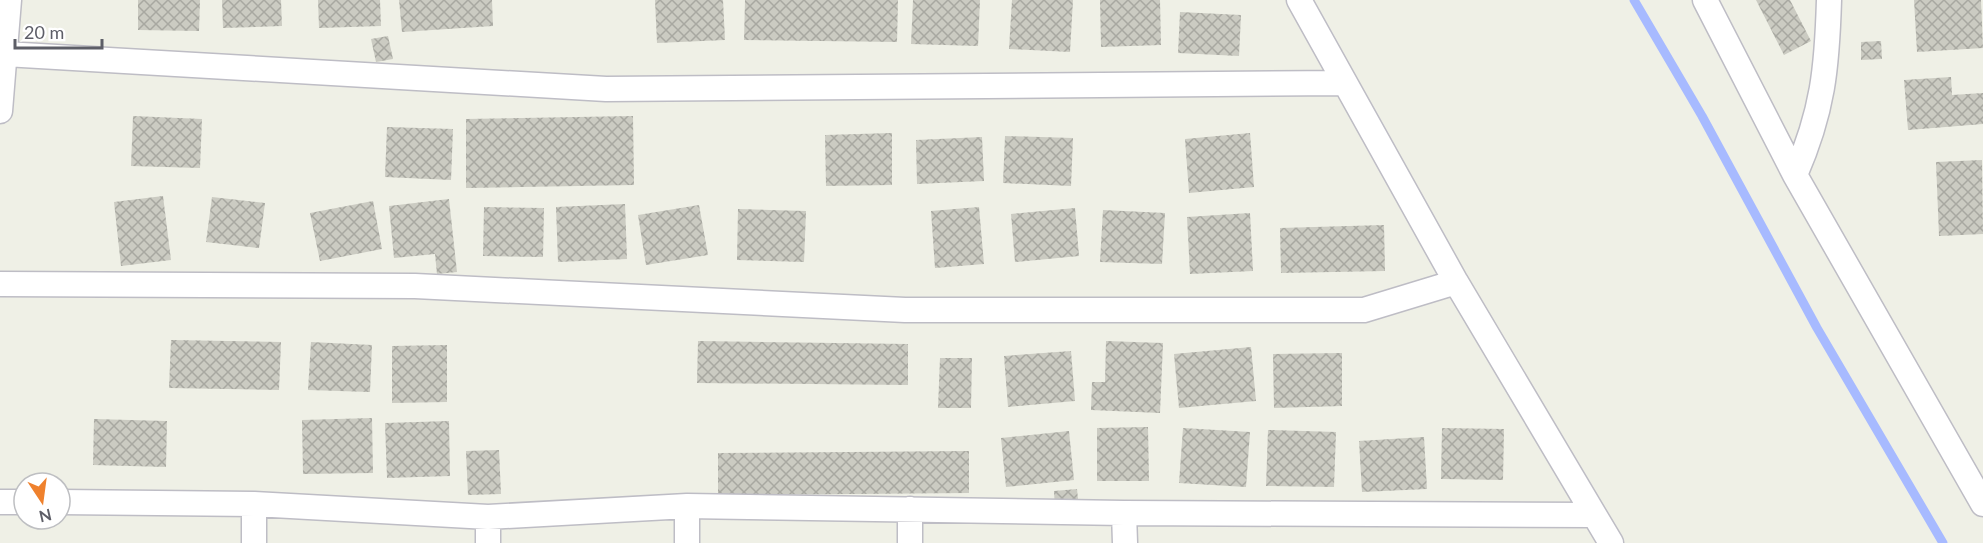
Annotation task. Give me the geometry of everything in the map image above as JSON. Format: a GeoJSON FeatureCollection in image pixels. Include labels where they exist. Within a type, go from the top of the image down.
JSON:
{"type":"FeatureCollection","features":[{"type":"Feature","properties":{"kind":"street"},"geometry":{"type":"LineString","coordinates":[[0,111],[9,0]]}},
{"type":"Feature","properties":{"kind":"street"},"geometry":{"type":"LineString","coordinates":[[1299,0],[1456,282],[1611,543]]}},
{"type":"Feature","properties":{"kind":"street"},"geometry":{"type":"LineString","coordinates":[[1705,0],[1795,174],[1983,504]]}},
{"type":"Feature","properties":{"kind":"street"},"geometry":{"type":"LineString","coordinates":[[1795,174],[1813,135],[1827,68],[1829,0]]}},
{"type":"Feature","properties":{"kind":"street"},"geometry":{"type":"LineString","coordinates":[[5,54],[606,89],[1345,83]]}},
{"type":"Feature","properties":{"kind":"street"},"geometry":{"type":"LineString","coordinates":[[0,284],[415,286],[905,310],[1364,310],[1456,282]]}},
{"type":"Feature","properties":{"kind":"street"},"geometry":{"type":"LineString","coordinates":[[72,502],[254,504],[488,517],[687,506],[1124,513],[1593,515]]}},
{"type":"Feature","properties":{"kind":"street"},"geometry":{"type":"LineString","coordinates":[[254,504],[254,543]]}},
{"type":"Feature","properties":{"kind":"street"},"geometry":{"type":"LineString","coordinates":[[687,506],[687,543]]}},
{"type":"Feature","properties":{"kind":"street"},"geometry":{"type":"LineString","coordinates":[[910,509],[910,543]]}},
{"type":"Feature","properties":{"kind":"street"},"geometry":{"type":"LineString","coordinates":[[1124,513],[1125,543]]}},
{"type":"Feature","properties":{"kind":"street"},"geometry":{"type":"LineString","coordinates":[[488,517],[488,543]]}},
{"type":"Feature","properties":{"kind":"building"},"geometry":{"type":"Polygon","coordinates":[[[138,0],[200,0],[199,31],[138,30],[138,0]]]}},
{"type":"Feature","properties":{"kind":"building"},"geometry":{"type":"Polygon","coordinates":[[[222,0],[281,0],[282,26],[223,28],[222,0]]]}},
{"type":"Feature","properties":{"kind":"building"},"geometry":{"type":"Polygon","coordinates":[[[318,0],[380,0],[381,26],[319,28],[318,0]]]}},
{"type":"Feature","properties":{"kind":"building"},"geometry":{"type":"Polygon","coordinates":[[[399,0],[492,0],[493,26],[402,32],[399,0]]]}},
{"type":"Feature","properties":{"kind":"building"},"geometry":{"type":"Polygon","coordinates":[[[655,0],[723,0],[725,40],[657,43],[655,0]]]}},
{"type":"Feature","properties":{"kind":"building"},"geometry":{"type":"Polygon","coordinates":[[[745,0],[898,0],[897,42],[744,40],[745,0]]]}},
{"type":"Feature","properties":{"kind":"building"},"geometry":{"type":"Polygon","coordinates":[[[913,0],[980,0],[978,46],[911,44],[913,0]]]}},
{"type":"Feature","properties":{"kind":"building"},"geometry":{"type":"Polygon","coordinates":[[[1012,0],[1073,0],[1070,52],[1009,49],[1012,0]]]}},
{"type":"Feature","properties":{"kind":"building"},"geometry":{"type":"Polygon","coordinates":[[[1100,0],[1160,0],[1161,45],[1101,47],[1100,0]]]}},
{"type":"Feature","properties":{"kind":"building"},"geometry":{"type":"Polygon","coordinates":[[[1756,0],[1790,0],[1811,41],[1784,55],[1756,0]]]}},
{"type":"Feature","properties":{"kind":"building"},"geometry":{"type":"Polygon","coordinates":[[[1914,0],[1981,0],[1983,48],[1917,52],[1914,0]]]}},
{"type":"Feature","properties":{"kind":"building"},"geometry":{"type":"Polygon","coordinates":[[[1180,12],[1241,15],[1239,56],[1178,53],[1180,12]]]}},
{"type":"Feature","properties":{"kind":"building"},"geometry":{"type":"Polygon","coordinates":[[[388,36],[393,59],[376,62],[371,39],[388,36]]]}},
{"type":"Feature","properties":{"kind":"building"},"geometry":{"type":"Polygon","coordinates":[[[1881,41],[1882,59],[1861,60],[1861,42],[1881,41]]]}},
{"type":"Feature","properties":{"kind":"building"},"geometry":{"type":"Polygon","coordinates":[[[1951,77],[1952,95],[1983,93],[1983,124],[1908,130],[1904,80],[1951,77]]]}},
{"type":"Feature","properties":{"kind":"building"},"geometry":{"type":"Polygon","coordinates":[[[133,116],[202,119],[200,168],[131,166],[133,116]]]}},
{"type":"Feature","properties":{"kind":"building"},"geometry":{"type":"Polygon","coordinates":[[[633,116],[634,185],[466,188],[466,119],[633,116]]]}},
{"type":"Feature","properties":{"kind":"building"},"geometry":{"type":"Polygon","coordinates":[[[387,127],[453,129],[451,180],[385,177],[387,127]]]}},
{"type":"Feature","properties":{"kind":"building"},"geometry":{"type":"Polygon","coordinates":[[[892,133],[892,185],[826,186],[825,135],[892,133]]]}},
{"type":"Feature","properties":{"kind":"building"},"geometry":{"type":"Polygon","coordinates":[[[1250,133],[1254,187],[1189,193],[1185,139],[1250,133]]]}},
{"type":"Feature","properties":{"kind":"building"},"geometry":{"type":"Polygon","coordinates":[[[1005,136],[1073,138],[1071,186],[1003,183],[1005,136]]]}},
{"type":"Feature","properties":{"kind":"building"},"geometry":{"type":"Polygon","coordinates":[[[982,137],[984,181],[917,184],[916,140],[982,137]]]}},
{"type":"Feature","properties":{"kind":"building"},"geometry":{"type":"Polygon","coordinates":[[[1982,160],[1983,234],[1939,236],[1936,162],[1982,160]]]}},
{"type":"Feature","properties":{"kind":"building"},"geometry":{"type":"Polygon","coordinates":[[[163,196],[171,260],[121,266],[114,202],[163,196]]]}},
{"type":"Feature","properties":{"kind":"building"},"geometry":{"type":"Polygon","coordinates":[[[212,197],[265,203],[259,248],[206,242],[212,197]]]}},
{"type":"Feature","properties":{"kind":"building"},"geometry":{"type":"Polygon","coordinates":[[[449,199],[457,272],[437,274],[435,254],[394,258],[389,206],[449,199]]]}},
{"type":"Feature","properties":{"kind":"building"},"geometry":{"type":"Polygon","coordinates":[[[373,201],[382,249],[320,261],[310,213],[373,201]]]}},
{"type":"Feature","properties":{"kind":"building"},"geometry":{"type":"Polygon","coordinates":[[[625,204],[627,259],[558,262],[556,207],[625,204]]]}},
{"type":"Feature","properties":{"kind":"building"},"geometry":{"type":"Polygon","coordinates":[[[699,205],[708,255],[646,265],[638,215],[699,205]]]}},
{"type":"Feature","properties":{"kind":"building"},"geometry":{"type":"Polygon","coordinates":[[[484,207],[544,208],[543,257],[483,256],[484,207]]]}},
{"type":"Feature","properties":{"kind":"building"},"geometry":{"type":"Polygon","coordinates":[[[979,207],[984,264],[935,268],[931,211],[979,207]]]}},
{"type":"Feature","properties":{"kind":"building"},"geometry":{"type":"Polygon","coordinates":[[[1075,208],[1079,256],[1015,262],[1011,214],[1075,208]]]}},
{"type":"Feature","properties":{"kind":"building"},"geometry":{"type":"Polygon","coordinates":[[[738,209],[806,211],[804,262],[737,260],[738,209]]]}},
{"type":"Feature","properties":{"kind":"building"},"geometry":{"type":"Polygon","coordinates":[[[1103,210],[1165,213],[1162,264],[1100,262],[1103,210]]]}},
{"type":"Feature","properties":{"kind":"building"},"geometry":{"type":"Polygon","coordinates":[[[1250,213],[1253,271],[1190,274],[1187,217],[1250,213]]]}},
{"type":"Feature","properties":{"kind":"building"},"geometry":{"type":"Polygon","coordinates":[[[1384,225],[1385,271],[1281,273],[1280,228],[1384,225]]]}},
{"type":"Feature","properties":{"kind":"building"},"geometry":{"type":"Polygon","coordinates":[[[171,340],[281,342],[279,390],[169,388],[171,340]]]}},
{"type":"Feature","properties":{"kind":"building"},"geometry":{"type":"Polygon","coordinates":[[[698,341],[908,344],[908,385],[697,383],[698,341]]]}},
{"type":"Feature","properties":{"kind":"building"},"geometry":{"type":"Polygon","coordinates":[[[1106,341],[1163,343],[1160,413],[1091,410],[1092,382],[1105,382],[1106,341]]]}},
{"type":"Feature","properties":{"kind":"building"},"geometry":{"type":"Polygon","coordinates":[[[311,342],[372,345],[370,392],[308,390],[311,342]]]}},
{"type":"Feature","properties":{"kind":"building"},"geometry":{"type":"Polygon","coordinates":[[[447,345],[447,402],[392,403],[392,346],[447,345]]]}},
{"type":"Feature","properties":{"kind":"building"},"geometry":{"type":"Polygon","coordinates":[[[1251,347],[1256,401],[1179,408],[1174,354],[1251,347]]]}},
{"type":"Feature","properties":{"kind":"building"},"geometry":{"type":"Polygon","coordinates":[[[1071,351],[1075,401],[1008,407],[1004,356],[1071,351]]]}},
{"type":"Feature","properties":{"kind":"building"},"geometry":{"type":"Polygon","coordinates":[[[1342,353],[1342,406],[1274,408],[1273,354],[1342,353]]]}},
{"type":"Feature","properties":{"kind":"building"},"geometry":{"type":"Polygon","coordinates":[[[940,358],[972,358],[971,408],[938,408],[940,358]]]}},
{"type":"Feature","properties":{"kind":"building"},"geometry":{"type":"Polygon","coordinates":[[[372,418],[373,473],[303,474],[302,420],[372,418]]]}},
{"type":"Feature","properties":{"kind":"building"},"geometry":{"type":"Polygon","coordinates":[[[94,419],[167,421],[166,467],[93,465],[94,419]]]}},
{"type":"Feature","properties":{"kind":"building"},"geometry":{"type":"Polygon","coordinates":[[[449,421],[450,476],[387,478],[385,423],[449,421]]]}},
{"type":"Feature","properties":{"kind":"building"},"geometry":{"type":"Polygon","coordinates":[[[1148,427],[1149,481],[1097,481],[1097,428],[1148,427]]]}},
{"type":"Feature","properties":{"kind":"building"},"geometry":{"type":"Polygon","coordinates":[[[1183,428],[1250,432],[1246,487],[1179,483],[1183,428]]]}},
{"type":"Feature","properties":{"kind":"building"},"geometry":{"type":"Polygon","coordinates":[[[1442,428],[1504,429],[1503,480],[1441,479],[1442,428]]]}},
{"type":"Feature","properties":{"kind":"building"},"geometry":{"type":"Polygon","coordinates":[[[1268,430],[1336,432],[1334,487],[1266,486],[1268,430]]]}},
{"type":"Feature","properties":{"kind":"building"},"geometry":{"type":"Polygon","coordinates":[[[1069,431],[1074,480],[1006,487],[1001,438],[1069,431]]]}},
{"type":"Feature","properties":{"kind":"building"},"geometry":{"type":"Polygon","coordinates":[[[1424,437],[1427,489],[1362,492],[1359,441],[1424,437]]]}},
{"type":"Feature","properties":{"kind":"building"},"geometry":{"type":"Polygon","coordinates":[[[499,450],[501,494],[468,495],[466,451],[499,450]]]}},
{"type":"Feature","properties":{"kind":"building"},"geometry":{"type":"Polygon","coordinates":[[[969,451],[969,493],[718,495],[718,453],[969,451]]]}},
{"type":"Feature","properties":{"kind":"building"},"geometry":{"type":"Polygon","coordinates":[[[1077,489],[1079,509],[1055,510],[1054,491],[1077,489]]]}},
{"type":"Feature","properties":{"kind":"waterway"},"geometry":{"type":"LineString","coordinates":[[1634,0],[1702,116],[1817,328],[1943,543]]}}]}
